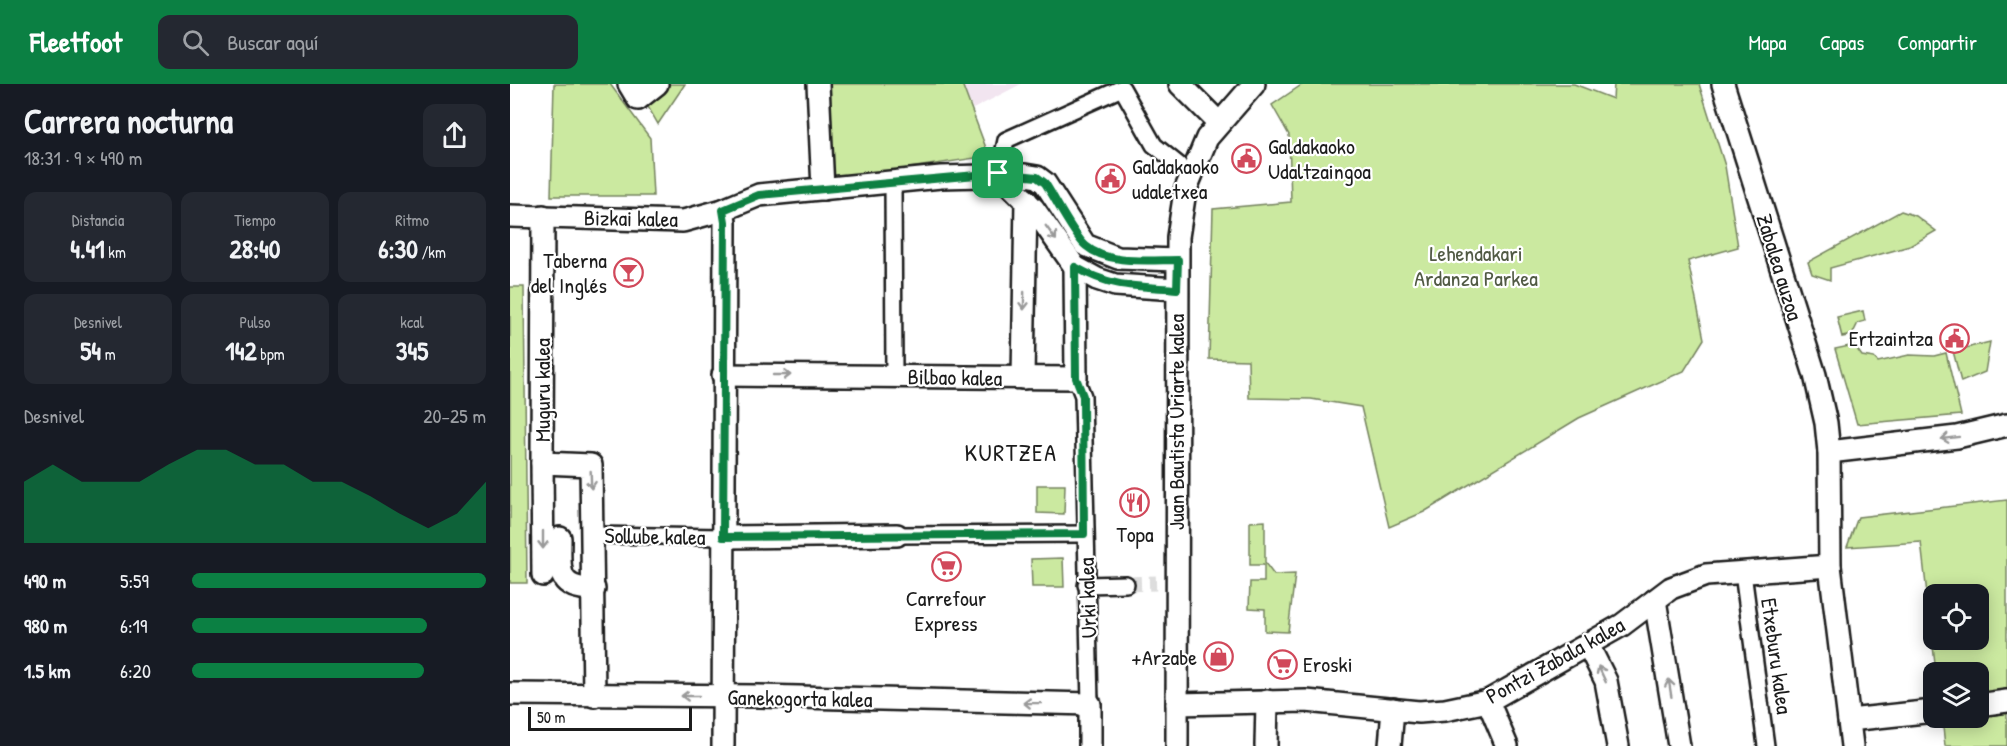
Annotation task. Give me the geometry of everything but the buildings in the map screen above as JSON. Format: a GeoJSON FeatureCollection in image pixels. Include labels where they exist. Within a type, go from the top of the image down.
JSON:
{"type":"FeatureCollection","features":[{"type":"Feature","properties":{"kind":"street"},"geometry":{"type":"LineString","coordinates":[[628,84],[638,99],[657,84]]}},
{"type":"Feature","properties":{"kind":"street"},"geometry":{"type":"LineString","coordinates":[[818,84],[823,189]]}},
{"type":"Feature","properties":{"kind":"street"},"geometry":{"type":"LineString","coordinates":[[1179,84],[1218,123]]}},
{"type":"Feature","properties":{"kind":"street","name":"Juan Bautista Uriarte kalea"},"geometry":{"type":"LineString","coordinates":[[1177,746],[1177,289],[1185,191],[1206,138],[1254,84]]}},
{"type":"Feature","properties":{"kind":"street","name":"Zabalea auzoa"},"geometry":{"type":"LineString","coordinates":[[1723,84],[1815,375],[1826,423],[1829,452],[1830,566],[1852,746]]}},
{"type":"Feature","properties":{"kind":"street"},"geometry":{"type":"LineString","coordinates":[[1177,289],[1115,285],[1096,279],[1075,267],[1000,168],[1006,140],[1122,88],[1154,145],[1179,165]]}},
{"type":"Feature","properties":{"kind":"street","name":"Bizkai kalea"},"geometry":{"type":"LineString","coordinates":[[510,216],[683,221],[723,210],[759,195],[892,184],[1000,168],[1037,177],[1045,183],[1085,245],[1098,252],[1118,258],[1178,260]]}},
{"type":"Feature","properties":{"kind":"street"},"geometry":{"type":"LineString","coordinates":[[892,184],[894,375]]}},
{"type":"Feature","properties":{"kind":"street"},"geometry":{"type":"LineString","coordinates":[[1023,378],[1026,200]]}},
{"type":"Feature","properties":{"kind":"street"},"geometry":{"type":"LineString","coordinates":[[723,210],[725,222],[723,746]]}},
{"type":"Feature","properties":{"kind":"street","name":"Muguru kalea"},"geometry":{"type":"LineString","coordinates":[[543,216],[542,463],[591,465],[594,696]]}},
{"type":"Feature","properties":{"kind":"street"},"geometry":{"type":"LineString","coordinates":[[1075,267],[1076,378]]}},
{"type":"Feature","properties":{"kind":"street","name":"Bilbao kalea"},"geometry":{"type":"LineString","coordinates":[[723,375],[1076,378]]}},
{"type":"Feature","properties":{"kind":"street","name":"Urki kalea"},"geometry":{"type":"LineString","coordinates":[[1076,378],[1083,396],[1090,746]]}},
{"type":"Feature","properties":{"kind":"street"},"geometry":{"type":"LineString","coordinates":[[1829,452],[1957,437],[2007,425]]}},
{"type":"Feature","properties":{"kind":"street"},"geometry":{"type":"LineString","coordinates":[[542,463],[543,575]]}},
{"type":"Feature","properties":{"kind":"street"},"geometry":{"type":"LineString","coordinates":[[897,535],[1084,534]]}},
{"type":"Feature","properties":{"kind":"street","name":"Sollube kalea"},"geometry":{"type":"LineString","coordinates":[[593,535],[723,537],[897,535]]}},
{"type":"Feature","properties":{"kind":"street"},"geometry":{"type":"LineString","coordinates":[[560,538],[560,574],[566,583],[578,589],[594,589]]}},
{"type":"Feature","properties":{"kind":"street"},"geometry":{"type":"LineString","coordinates":[[1743,573],[1830,566]]}},
{"type":"Feature","properties":{"kind":"street","name":"Pontzi Zabala kalea"},"geometry":{"type":"LineString","coordinates":[[1177,704],[1306,701],[1393,709],[1445,710],[1488,701],[1622,625],[1671,588],[1706,575],[1743,573]]}},
{"type":"Feature","properties":{"kind":"street","name":"Etxeburu kalea"},"geometry":{"type":"LineString","coordinates":[[1743,573],[1766,746]]}},
{"type":"Feature","properties":{"kind":"street"},"geometry":{"type":"LineString","coordinates":[[1086,585],[1126,584]]}},
{"type":"Feature","properties":{"kind":"street"},"geometry":{"type":"LineString","coordinates":[[1655,600],[1679,746]]}},
{"type":"Feature","properties":{"kind":"street"},"geometry":{"type":"LineString","coordinates":[[1588,645],[1606,681],[1618,746]]}},
{"type":"Feature","properties":{"kind":"street","name":"Ganekogorta kalea"},"geometry":{"type":"LineString","coordinates":[[510,694],[1090,704]]}},
{"type":"Feature","properties":{"kind":"street"},"geometry":{"type":"LineString","coordinates":[[1266,746],[1267,701]]}},
{"type":"Feature","properties":{"kind":"street"},"geometry":{"type":"LineString","coordinates":[[1488,701],[1507,746]]}},
{"type":"Feature","properties":{"kind":"street"},"geometry":{"type":"LineString","coordinates":[[1989,703],[2007,701]]}},
{"type":"Feature","properties":{"kind":"street"},"geometry":{"type":"LineString","coordinates":[[1390,746],[1393,709]]}},
{"type":"Feature","properties":{"kind":"street"},"geometry":{"type":"LineString","coordinates":[[1849,720],[1923,712]]}},
{"type":"Feature","properties":{"kind":"shaded area"},"geometry":{"type":"Polygon","coordinates":[[[961,84],[1021,84],[973,109],[961,84]]]}},
{"type":"Feature","properties":{"kind":"green space"},"geometry":{"type":"Polygon","coordinates":[[[554,84],[610,84],[650,138],[653,196],[551,196],[554,84]]]}},
{"type":"Feature","properties":{"kind":"green space"},"geometry":{"type":"Polygon","coordinates":[[[635,84],[685,84],[658,124],[635,84]]]}},
{"type":"Feature","properties":{"kind":"green space"},"geometry":{"type":"Polygon","coordinates":[[[826,84],[962,84],[989,156],[829,180],[826,84]]]}},
{"type":"Feature","properties":{"kind":"green space","name":"Lehendakari Ardanza Parkea"},"geometry":{"type":"Polygon","coordinates":[[[1303,84],[1574,84],[1613,99],[1614,84],[1699,84],[1725,166],[1738,247],[1688,261],[1704,339],[1684,371],[1579,418],[1424,512],[1389,527],[1361,407],[1311,399],[1249,398],[1248,360],[1209,359],[1213,209],[1291,202],[1289,135],[1272,105],[1303,84]]]}},
{"type":"Feature","properties":{"kind":"green space"},"geometry":{"type":"Polygon","coordinates":[[[1901,211],[1916,216],[1936,231],[1910,246],[1830,268],[1830,280],[1812,274],[1808,262],[1901,211]]]}},
{"type":"Feature","properties":{"kind":"green space"},"geometry":{"type":"Polygon","coordinates":[[[510,287],[524,287],[527,583],[510,583],[510,287]]]}},
{"type":"Feature","properties":{"kind":"green space"},"geometry":{"type":"Polygon","coordinates":[[[1863,311],[1865,321],[1858,323],[1852,335],[1842,337],[1837,317],[1863,311]]]}},
{"type":"Feature","properties":{"kind":"green space"},"geometry":{"type":"Polygon","coordinates":[[[1990,342],[1985,372],[1961,382],[1953,351],[1990,342]]]}},
{"type":"Feature","properties":{"kind":"green space"},"geometry":{"type":"Polygon","coordinates":[[[1854,345],[1862,356],[1874,358],[1878,362],[1909,355],[1934,356],[1946,353],[1961,415],[1857,424],[1835,349],[1854,345]]]}},
{"type":"Feature","properties":{"kind":"green space"},"geometry":{"type":"Polygon","coordinates":[[[1037,485],[1065,485],[1064,514],[1037,513],[1037,485]]]}},
{"type":"Feature","properties":{"kind":"green space"},"geometry":{"type":"Polygon","coordinates":[[[2007,500],[2007,746],[1945,746],[1943,728],[1989,728],[1989,662],[1935,662],[1933,650],[1989,650],[1989,584],[1926,584],[1921,542],[1847,547],[1858,517],[2007,500]]]}},
{"type":"Feature","properties":{"kind":"green space"},"geometry":{"type":"Polygon","coordinates":[[[1265,521],[1265,563],[1274,575],[1295,574],[1288,632],[1265,631],[1265,609],[1249,608],[1250,582],[1264,582],[1264,565],[1250,565],[1250,522],[1265,521]]]}},
{"type":"Feature","properties":{"kind":"green space"},"geometry":{"type":"Polygon","coordinates":[[[1063,558],[1064,587],[1032,587],[1031,559],[1063,558]]]}},
{"type":"Feature","properties":{"kind":"tunnel"},"geometry":{"type":"LineString","coordinates":[[1126,584],[1156,583]]}},
{"type":"Feature","properties":{"kind":"place","name":"Galdakaoko Udaltzaingoa"},"geometry":{"type":"Point","coordinates":[1247,159]}},
{"type":"Feature","properties":{"kind":"place","name":"Galdakaoko udaletxea"},"geometry":{"type":"Point","coordinates":[1111,179]}},
{"type":"Feature","properties":{"kind":"place","name":"Taberna del Inglés"},"geometry":{"type":"Point","coordinates":[628,273]}},
{"type":"Feature","properties":{"kind":"place","name":"Ertzaintza"},"geometry":{"type":"Point","coordinates":[1954,338]}},
{"type":"Feature","properties":{"kind":"place","name":"Topa"},"geometry":{"type":"Point","coordinates":[1135,502]}},
{"type":"Feature","properties":{"kind":"place","name":"Carrefour Express"},"geometry":{"type":"Point","coordinates":[946,566]}},
{"type":"Feature","properties":{"kind":"place","name":"+Arzabe"},"geometry":{"type":"Point","coordinates":[1218,657]}},
{"type":"Feature","properties":{"kind":"place","name":"Eroski"},"geometry":{"type":"Point","coordinates":[1282,664]}},
{"type":"Feature","properties":{"kind":"district","name":"KURTZEA"},"geometry":{"type":"Point","coordinates":[1011,453]}},
{"type":"Feature","properties":{"kind":"route"},"geometry":{"type":"LineString","coordinates":[[998,173],[1037,177],[1045,183],[1085,245],[1098,252],[1118,258],[1178,260],[1177,289],[1115,285],[1096,279],[1075,267],[1076,378],[1083,396],[1084,534],[723,537],[725,222],[723,210],[759,195],[998,173]]}}]}
